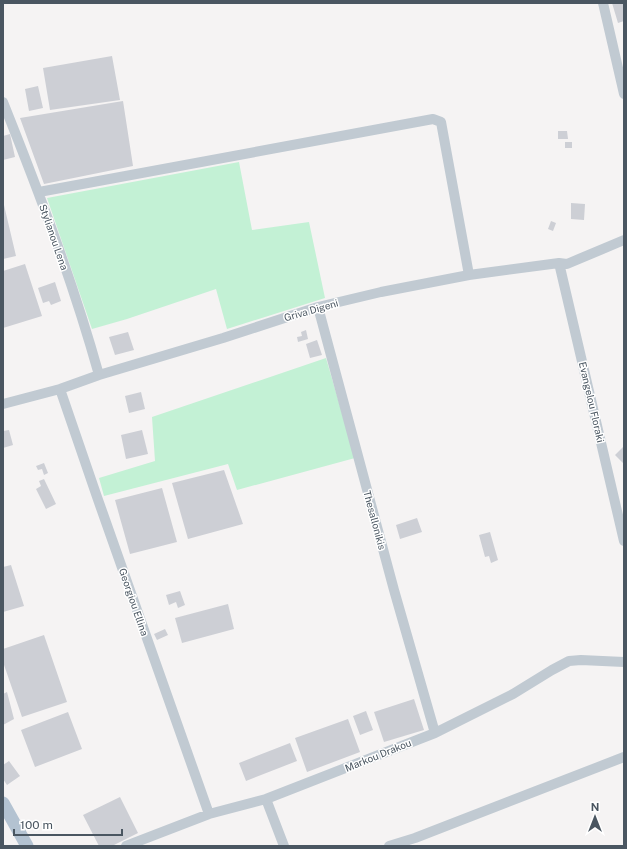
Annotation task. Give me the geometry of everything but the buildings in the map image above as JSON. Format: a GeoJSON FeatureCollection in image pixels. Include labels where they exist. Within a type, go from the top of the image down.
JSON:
{"type":"FeatureCollection","features":[{"type":"Feature","properties":{"kind":"main road"},"geometry":{"type":"LineString","coordinates":[[3,803],[27,846]]}},
{"type":"Feature","properties":{"kind":"street"},"geometry":{"type":"LineString","coordinates":[[603,3],[624,94]]}},
{"type":"Feature","properties":{"kind":"street","name":"Stylianou Lena"},"geometry":{"type":"LineString","coordinates":[[3,102],[39,192],[89,341],[98,375]]}},
{"type":"Feature","properties":{"kind":"street"},"geometry":{"type":"LineString","coordinates":[[39,192],[433,119],[441,122],[469,275]]}},
{"type":"Feature","properties":{"kind":"street","name":"Griva Digeni"},"geometry":{"type":"LineString","coordinates":[[3,404],[60,389],[98,375],[223,338],[318,307],[380,292],[469,275],[567,264],[624,240]]}},
{"type":"Feature","properties":{"kind":"street","name":"Evangelou Floraki"},"geometry":{"type":"LineString","coordinates":[[558,264],[624,541]]}},
{"type":"Feature","properties":{"kind":"street","name":"Thesallonikis"},"geometry":{"type":"LineString","coordinates":[[318,307],[394,590],[435,733]]}},
{"type":"Feature","properties":{"kind":"street","name":"Georgiou Ellina"},"geometry":{"type":"LineString","coordinates":[[60,389],[209,814]]}},
{"type":"Feature","properties":{"kind":"street"},"geometry":{"type":"LineString","coordinates":[[614,498],[624,494]]}},
{"type":"Feature","properties":{"kind":"street","name":"Markou Drakou"},"geometry":{"type":"LineString","coordinates":[[126,846],[209,814],[266,799],[435,733],[513,694],[569,661],[581,660],[624,662]]}},
{"type":"Feature","properties":{"kind":"street"},"geometry":{"type":"LineString","coordinates":[[389,846],[415,838],[624,757]]}},
{"type":"Feature","properties":{"kind":"street"},"geometry":{"type":"LineString","coordinates":[[266,799],[284,846]]}},
{"type":"Feature","properties":{"kind":"green space"},"geometry":{"type":"Polygon","coordinates":[[[239,162],[252,230],[309,222],[325,298],[227,329],[216,289],[127,319],[92,329],[47,198],[239,162]]]}},
{"type":"Feature","properties":{"kind":"green space"},"geometry":{"type":"Polygon","coordinates":[[[326,358],[355,458],[237,490],[228,464],[104,496],[99,478],[155,461],[152,417],[326,358]]]}}]}
